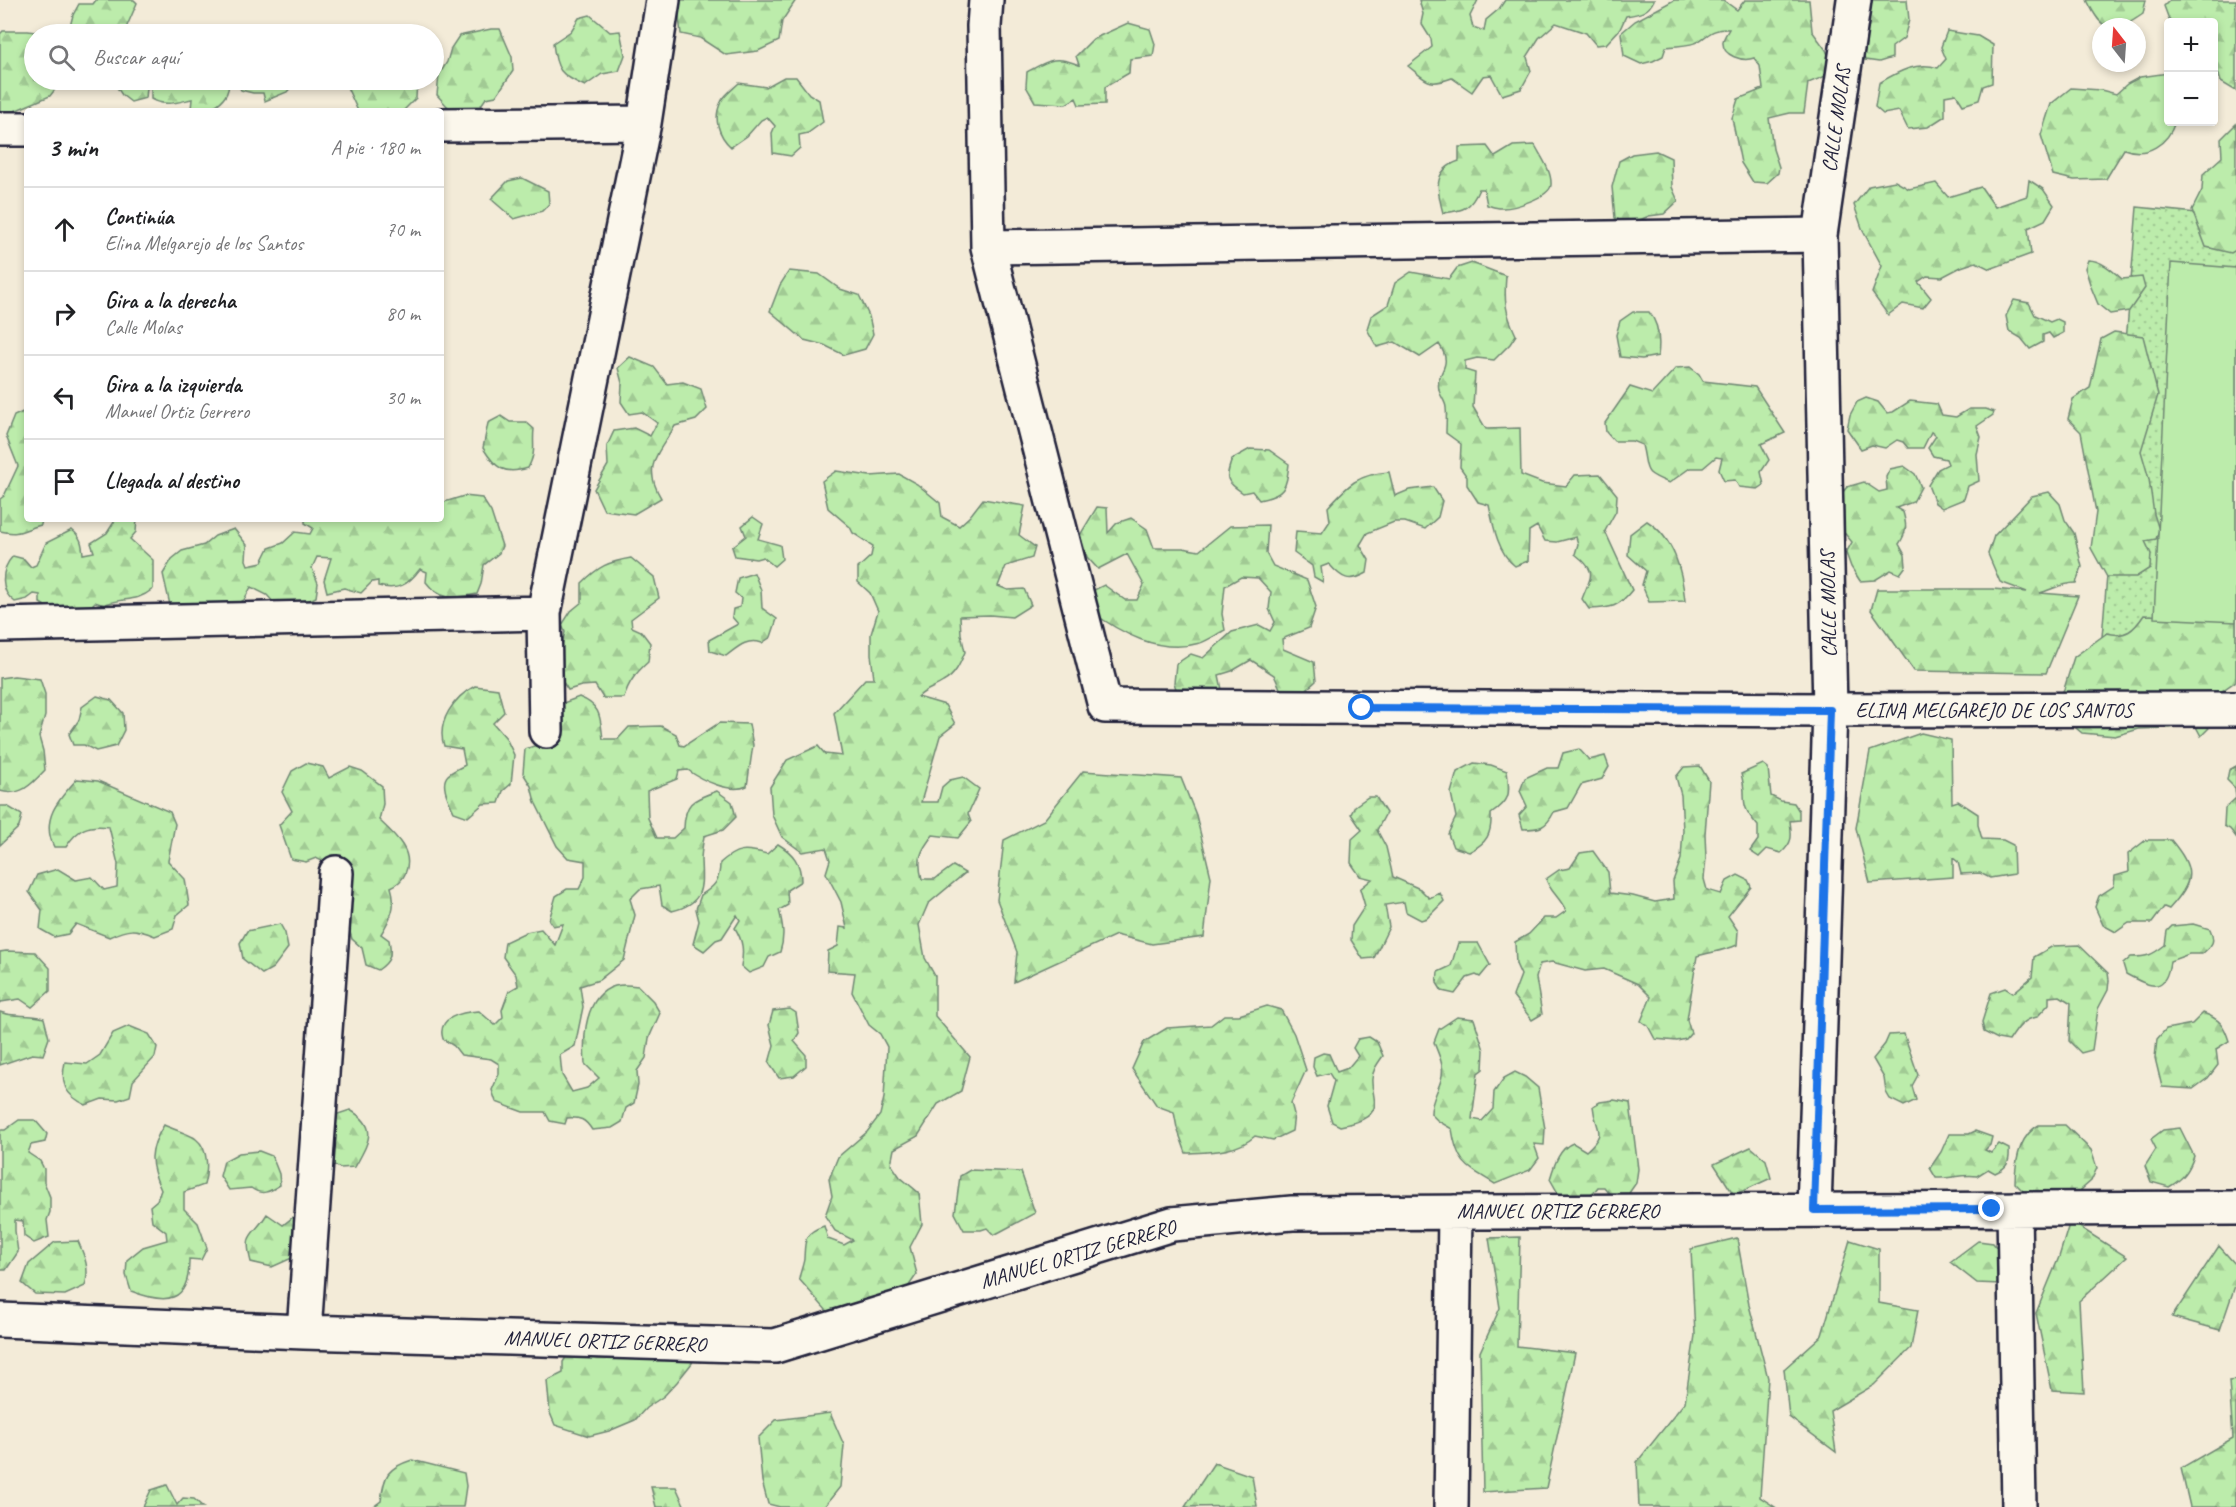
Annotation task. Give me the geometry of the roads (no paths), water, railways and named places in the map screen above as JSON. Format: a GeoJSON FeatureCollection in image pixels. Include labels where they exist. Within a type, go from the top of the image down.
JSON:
{"type":"FeatureCollection","features":[{"type":"Feature","properties":{"kind":"street"},"geometry":{"type":"LineString","coordinates":[[546,731],[544,613],[644,123],[663,0]]}},
{"type":"Feature","properties":{"kind":"street"},"geometry":{"type":"LineString","coordinates":[[986,0],[984,26],[988,247],[1820,235]]}},
{"type":"Feature","properties":{"kind":"street","name":"CALLE MOLAS"},"geometry":{"type":"LineString","coordinates":[[1814,1210],[1830,710],[1820,235],[1854,0]]}},
{"type":"Feature","properties":{"kind":"street"},"geometry":{"type":"LineString","coordinates":[[444,125],[644,123]]}},
{"type":"Feature","properties":{"kind":"street"},"geometry":{"type":"LineString","coordinates":[[0,129],[24,129]]}},
{"type":"Feature","properties":{"kind":"street","name":"ELINA MELGAREJO DE LOS SANTOS"},"geometry":{"type":"LineString","coordinates":[[988,247],[1105,706],[1830,710],[2236,709]]}},
{"type":"Feature","properties":{"kind":"street"},"geometry":{"type":"LineString","coordinates":[[0,624],[544,613]]}},
{"type":"Feature","properties":{"kind":"street"},"geometry":{"type":"LineString","coordinates":[[304,1332],[336,873]]}},
{"type":"Feature","properties":{"kind":"street","name":"MANUEL ORTIZ GERRERO"},"geometry":{"type":"LineString","coordinates":[[0,1320],[304,1332],[775,1346],[1172,1224],[1292,1213],[2236,1208]]}},
{"type":"Feature","properties":{"kind":"street"},"geometry":{"type":"LineString","coordinates":[[2014,1209],[2019,1507]]}},
{"type":"Feature","properties":{"kind":"street"},"geometry":{"type":"LineString","coordinates":[[1451,1507],[1455,1212]]}}]}
